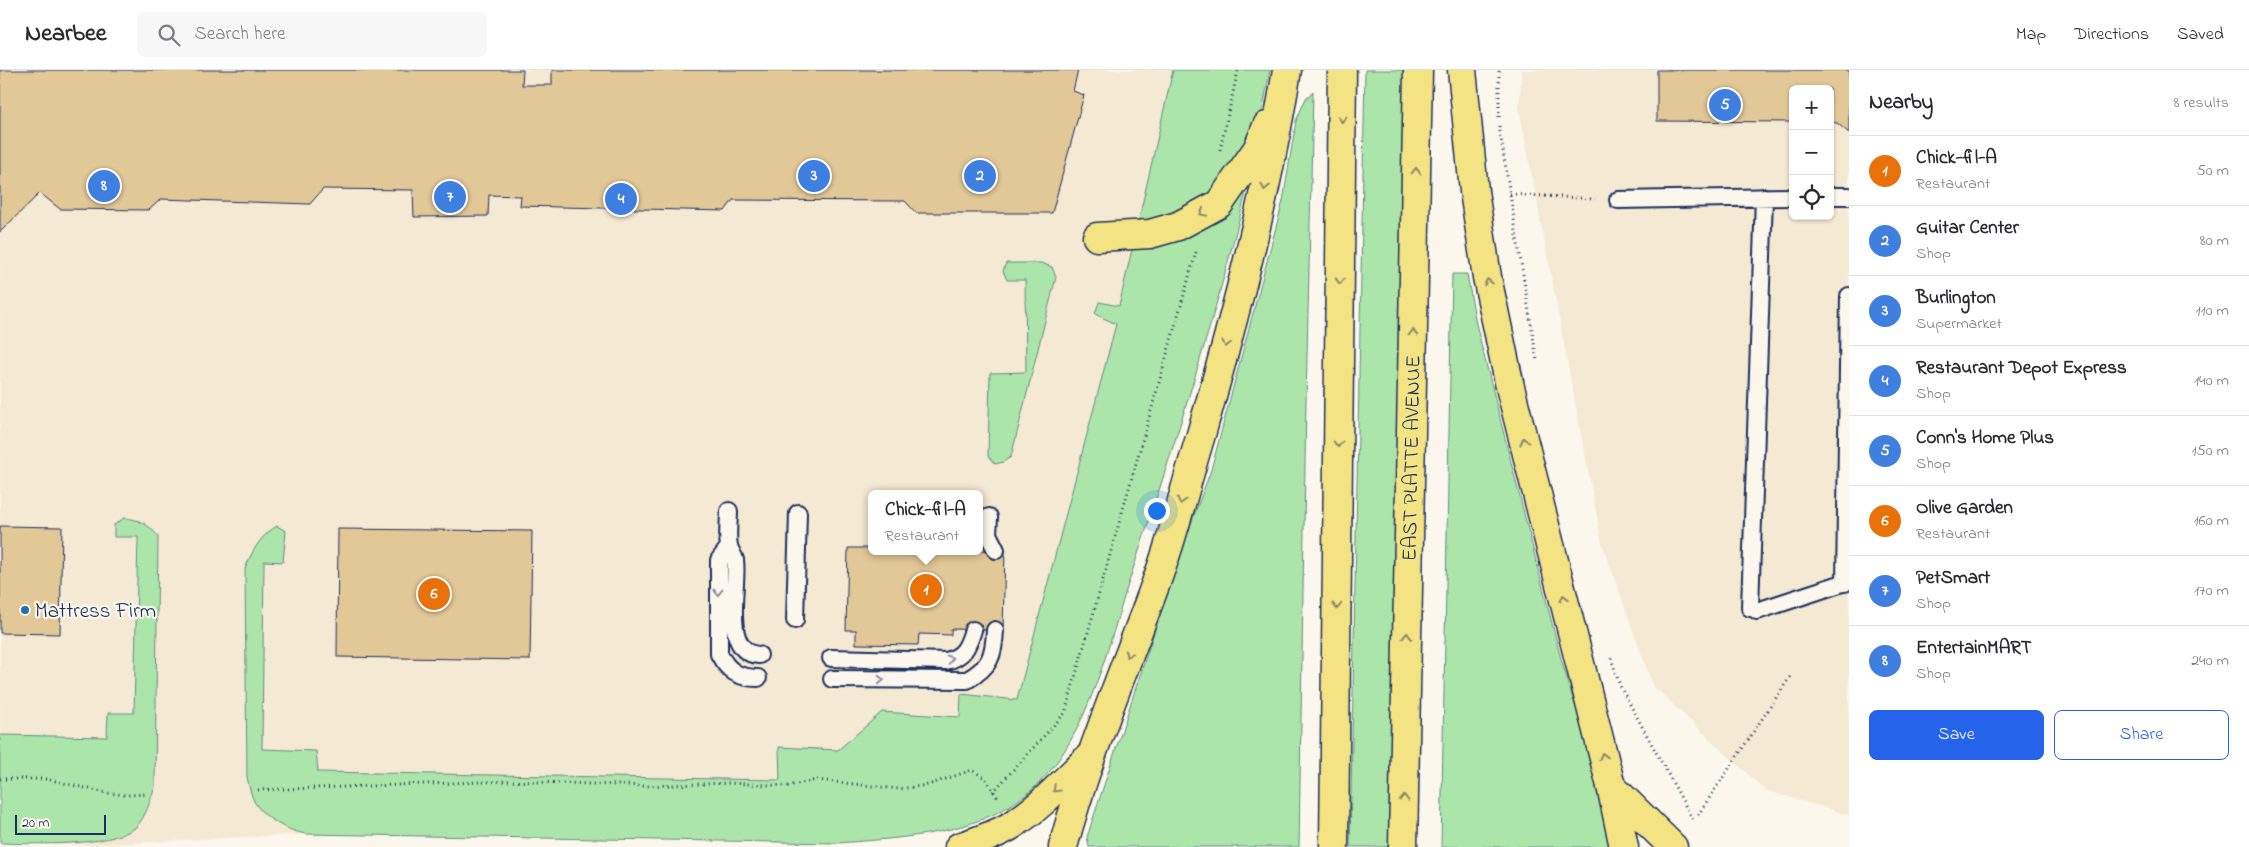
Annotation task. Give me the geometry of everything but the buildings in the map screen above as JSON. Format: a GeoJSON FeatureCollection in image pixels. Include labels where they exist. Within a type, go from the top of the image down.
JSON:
{"type":"FeatureCollection","features":[{"type":"Feature","properties":{"kind":"highway"},"geometry":{"type":"LineString","coordinates":[[1334,847],[1342,70]]}},
{"type":"Feature","properties":{"kind":"highway","name":"EAST PLATTE AVENUE"},"geometry":{"type":"LineString","coordinates":[[1403,847],[1418,70]]}},
{"type":"Feature","properties":{"kind":"highway"},"geometry":{"type":"LineString","coordinates":[[1462,70],[1474,191],[1489,286],[1510,387],[1624,847]]}},
{"type":"Feature","properties":{"kind":"highway"},"geometry":{"type":"LineString","coordinates":[[1097,237],[1150,234],[1178,226],[1219,204],[1258,148],[1285,78]]}},
{"type":"Feature","properties":{"kind":"highway"},"geometry":{"type":"LineString","coordinates":[[1063,847],[1091,755],[1163,562],[1213,392],[1250,253],[1278,123],[1285,78]]}},
{"type":"Feature","properties":{"kind":"highway"},"geometry":{"type":"LineString","coordinates":[[959,847],[990,836],[1013,824],[1044,800],[1091,755]]}},
{"type":"Feature","properties":{"kind":"highway"},"geometry":{"type":"LineString","coordinates":[[1610,786],[1673,847]]}},
{"type":"Feature","properties":{"kind":"lane"},"geometry":{"type":"LineString","coordinates":[[1834,196],[1849,196]]}},
{"type":"Feature","properties":{"kind":"lane"},"geometry":{"type":"LineString","coordinates":[[1618,200],[1789,197]]}},
{"type":"Feature","properties":{"kind":"lane"},"geometry":{"type":"LineString","coordinates":[[1764,198],[1754,609],[1847,582],[1849,296]]}},
{"type":"Feature","properties":{"kind":"lane"},"geometry":{"type":"LineString","coordinates":[[729,511],[729,546],[735,560],[734,599],[738,642],[743,649],[752,655],[759,655]]}},
{"type":"Feature","properties":{"kind":"lane"},"geometry":{"type":"LineString","coordinates":[[795,620],[798,513]]}},
{"type":"Feature","properties":{"kind":"lane"},"geometry":{"type":"LineString","coordinates":[[989,517],[984,539],[996,550]]}},
{"type":"Feature","properties":{"kind":"lane"},"geometry":{"type":"LineString","coordinates":[[729,546],[719,560],[719,654],[725,665],[735,674],[746,678],[758,678]]}},
{"type":"Feature","properties":{"kind":"lane"},"geometry":{"type":"LineString","coordinates":[[831,658],[946,661],[954,659],[964,652],[973,630]]}},
{"type":"Feature","properties":{"kind":"lane"},"geometry":{"type":"LineString","coordinates":[[832,679],[967,680],[982,672],[990,660],[995,644],[995,630]]}},
{"type":"Feature","properties":{"kind":"path"},"geometry":{"type":"LineString","coordinates":[[1218,155],[1238,70]]}},
{"type":"Feature","properties":{"kind":"path"},"geometry":{"type":"LineString","coordinates":[[1499,70],[1498,119],[1538,369]]}},
{"type":"Feature","properties":{"kind":"path"},"geometry":{"type":"LineString","coordinates":[[1510,194],[1618,200]]}},
{"type":"Feature","properties":{"kind":"path"},"geometry":{"type":"LineString","coordinates":[[993,792],[1065,714],[1206,212]]}},
{"type":"Feature","properties":{"kind":"path"},"geometry":{"type":"LineString","coordinates":[[1611,657],[1620,686],[1693,820]]}},
{"type":"Feature","properties":{"kind":"path"},"geometry":{"type":"LineString","coordinates":[[1698,815],[1792,674]]}},
{"type":"Feature","properties":{"kind":"path"},"geometry":{"type":"LineString","coordinates":[[258,790],[509,781],[646,786],[730,783],[788,786],[817,780],[899,789],[928,784],[972,770],[985,778],[1002,805]]}},
{"type":"Feature","properties":{"kind":"path"},"geometry":{"type":"LineString","coordinates":[[0,780],[46,779],[107,793],[146,794]]}},
{"type":"Feature","properties":{"kind":"shaded area"},"geometry":{"type":"Polygon","coordinates":[[[0,70],[1270,70],[1209,330],[1172,454],[1094,688],[1078,728],[1060,759],[1034,788],[1011,804],[985,818],[956,828],[889,839],[837,843],[305,834],[91,845],[0,843],[0,70]]]}},
{"type":"Feature","properties":{"kind":"shaded area"},"geometry":{"type":"Polygon","coordinates":[[[1522,70],[1849,70],[1849,815],[1765,790],[1653,686],[1602,543],[1519,108],[1522,70]]]}},
{"type":"Feature","properties":{"kind":"green space"},"geometry":{"type":"Polygon","coordinates":[[[1173,70],[1270,70],[1249,180],[1237,230],[1179,426],[1105,657],[1095,687],[1070,742],[1054,766],[1035,787],[1014,803],[992,815],[967,824],[915,836],[837,843],[305,834],[277,823],[255,803],[247,777],[245,569],[257,544],[277,526],[286,531],[283,562],[264,561],[262,749],[316,751],[318,772],[780,780],[779,747],[838,750],[882,712],[960,717],[961,694],[1017,700],[1116,324],[1095,314],[1099,302],[1119,306],[1173,70]]]}},
{"type":"Feature","properties":{"kind":"green space"},"geometry":{"type":"Polygon","coordinates":[[[1365,70],[1408,70],[1396,847],[1350,847],[1365,70]]]}},
{"type":"Feature","properties":{"kind":"green space"},"geometry":{"type":"Polygon","coordinates":[[[1313,92],[1299,847],[1089,847],[1087,837],[1180,553],[1211,470],[1283,201],[1296,121],[1306,98],[1313,92]]]}},
{"type":"Feature","properties":{"kind":"green space"},"geometry":{"type":"Polygon","coordinates":[[[1006,263],[1041,263],[1052,267],[1056,277],[1011,457],[995,464],[988,456],[990,373],[1026,372],[1025,280],[1007,280],[1003,271],[1006,263]]]}},
{"type":"Feature","properties":{"kind":"green space"},"geometry":{"type":"Polygon","coordinates":[[[1452,274],[1467,274],[1476,324],[1561,659],[1605,802],[1614,847],[1441,847],[1452,274]]]}},
{"type":"Feature","properties":{"kind":"green space"},"geometry":{"type":"Polygon","coordinates":[[[124,518],[143,523],[158,536],[155,787],[145,814],[135,828],[108,839],[71,843],[0,843],[0,735],[107,737],[108,713],[134,713],[138,537],[114,537],[114,525],[124,518]]]}},
{"type":"Feature","properties":{"kind":"place","name":"Conn's Home Plus"},"geometry":{"type":"Point","coordinates":[1725,105]}},
{"type":"Feature","properties":{"kind":"place","name":"Burlington"},"geometry":{"type":"Point","coordinates":[814,176]}},
{"type":"Feature","properties":{"kind":"place","name":"Guitar Center"},"geometry":{"type":"Point","coordinates":[980,176]}},
{"type":"Feature","properties":{"kind":"place","name":"EntertainMART"},"geometry":{"type":"Point","coordinates":[104,186]}},
{"type":"Feature","properties":{"kind":"place","name":"PetSmart"},"geometry":{"type":"Point","coordinates":[450,197]}},
{"type":"Feature","properties":{"kind":"place","name":"Restaurant Depot Express"},"geometry":{"type":"Point","coordinates":[621,199]}},
{"type":"Feature","properties":{"kind":"place","name":"Chick-fil-A"},"geometry":{"type":"Point","coordinates":[926,590]}},
{"type":"Feature","properties":{"kind":"place","name":"Olive Garden"},"geometry":{"type":"Point","coordinates":[434,594]}},
{"type":"Feature","properties":{"kind":"place","name":"Mattress Firm"},"geometry":{"type":"Point","coordinates":[25,610]}}]}
